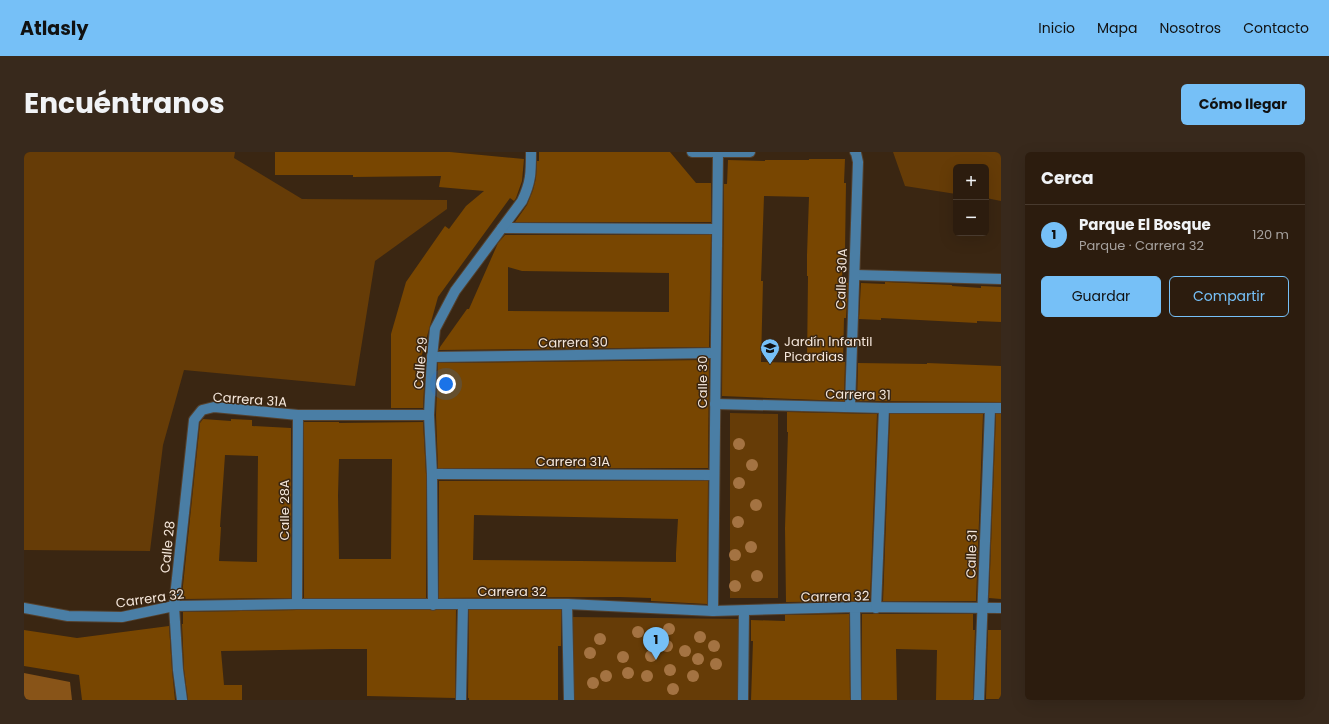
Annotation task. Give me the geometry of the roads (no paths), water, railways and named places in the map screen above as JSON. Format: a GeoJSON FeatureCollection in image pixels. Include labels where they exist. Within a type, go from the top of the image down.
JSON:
{"type":"FeatureCollection","features":[{"type":"Feature","properties":{"kind":"street","name":"Calle 29"},"geometry":{"type":"LineString","coordinates":[[433,605],[432,474],[429,415],[432,357],[436,329],[455,291],[522,201],[528,188],[531,172],[528,152]]}},
{"type":"Feature","properties":{"kind":"street"},"geometry":{"type":"LineString","coordinates":[[693,152],[750,152]]}},
{"type":"Feature","properties":{"kind":"street","name":"Calle 30A"},"geometry":{"type":"LineString","coordinates":[[850,407],[858,162],[856,153],[854,152]]}},
{"type":"Feature","properties":{"kind":"street","name":"Calle 30"},"geometry":{"type":"LineString","coordinates":[[712,610],[718,153]]}},
{"type":"Feature","properties":{"kind":"street"},"geometry":{"type":"LineString","coordinates":[[502,228],[716,229]]}},
{"type":"Feature","properties":{"kind":"street"},"geometry":{"type":"LineString","coordinates":[[855,275],[1001,279]]}},
{"type":"Feature","properties":{"kind":"street","name":"Carrera 30"},"geometry":{"type":"LineString","coordinates":[[432,357],[715,353]]}},
{"type":"Feature","properties":{"kind":"street","name":"Carrera 31"},"geometry":{"type":"LineString","coordinates":[[715,404],[884,408],[1001,408]]}},
{"type":"Feature","properties":{"kind":"street","name":"Carrera 31A"},"geometry":{"type":"LineString","coordinates":[[194,420],[202,410],[214,407],[298,415],[429,415]]}},
{"type":"Feature","properties":{"kind":"street"},"geometry":{"type":"LineString","coordinates":[[876,608],[884,408]]}},
{"type":"Feature","properties":{"kind":"street","name":"Calle 31"},"geometry":{"type":"LineString","coordinates":[[979,700],[990,408]]}},
{"type":"Feature","properties":{"kind":"street","name":"Calle 28A"},"geometry":{"type":"LineString","coordinates":[[297,604],[298,415]]}},
{"type":"Feature","properties":{"kind":"street","name":"Calle 28"},"geometry":{"type":"LineString","coordinates":[[182,700],[178,670],[174,606],[194,420]]}},
{"type":"Feature","properties":{"kind":"street","name":"Carrera 31A"},"geometry":{"type":"LineString","coordinates":[[432,474],[714,475]]}},
{"type":"Feature","properties":{"kind":"street","name":"Carrera 32"},"geometry":{"type":"LineString","coordinates":[[24,608],[68,616],[122,617],[174,606],[297,604],[567,604],[744,611],[855,607],[1001,608]]}},
{"type":"Feature","properties":{"kind":"street"},"geometry":{"type":"LineString","coordinates":[[462,700],[463,604]]}},
{"type":"Feature","properties":{"kind":"street"},"geometry":{"type":"LineString","coordinates":[[567,604],[569,700]]}},
{"type":"Feature","properties":{"kind":"street"},"geometry":{"type":"LineString","coordinates":[[855,607],[856,700]]}},
{"type":"Feature","properties":{"kind":"street"},"geometry":{"type":"LineString","coordinates":[[743,700],[744,611]]}},
{"type":"Feature","properties":{"kind":"place","name":"Jardín Infantil Picardias"},"geometry":{"type":"Point","coordinates":[770,365]}},
{"type":"Feature","properties":{"kind":"place","name":"Parque El Bosque"},"geometry":{"type":"Point","coordinates":[656,660]}}]}
